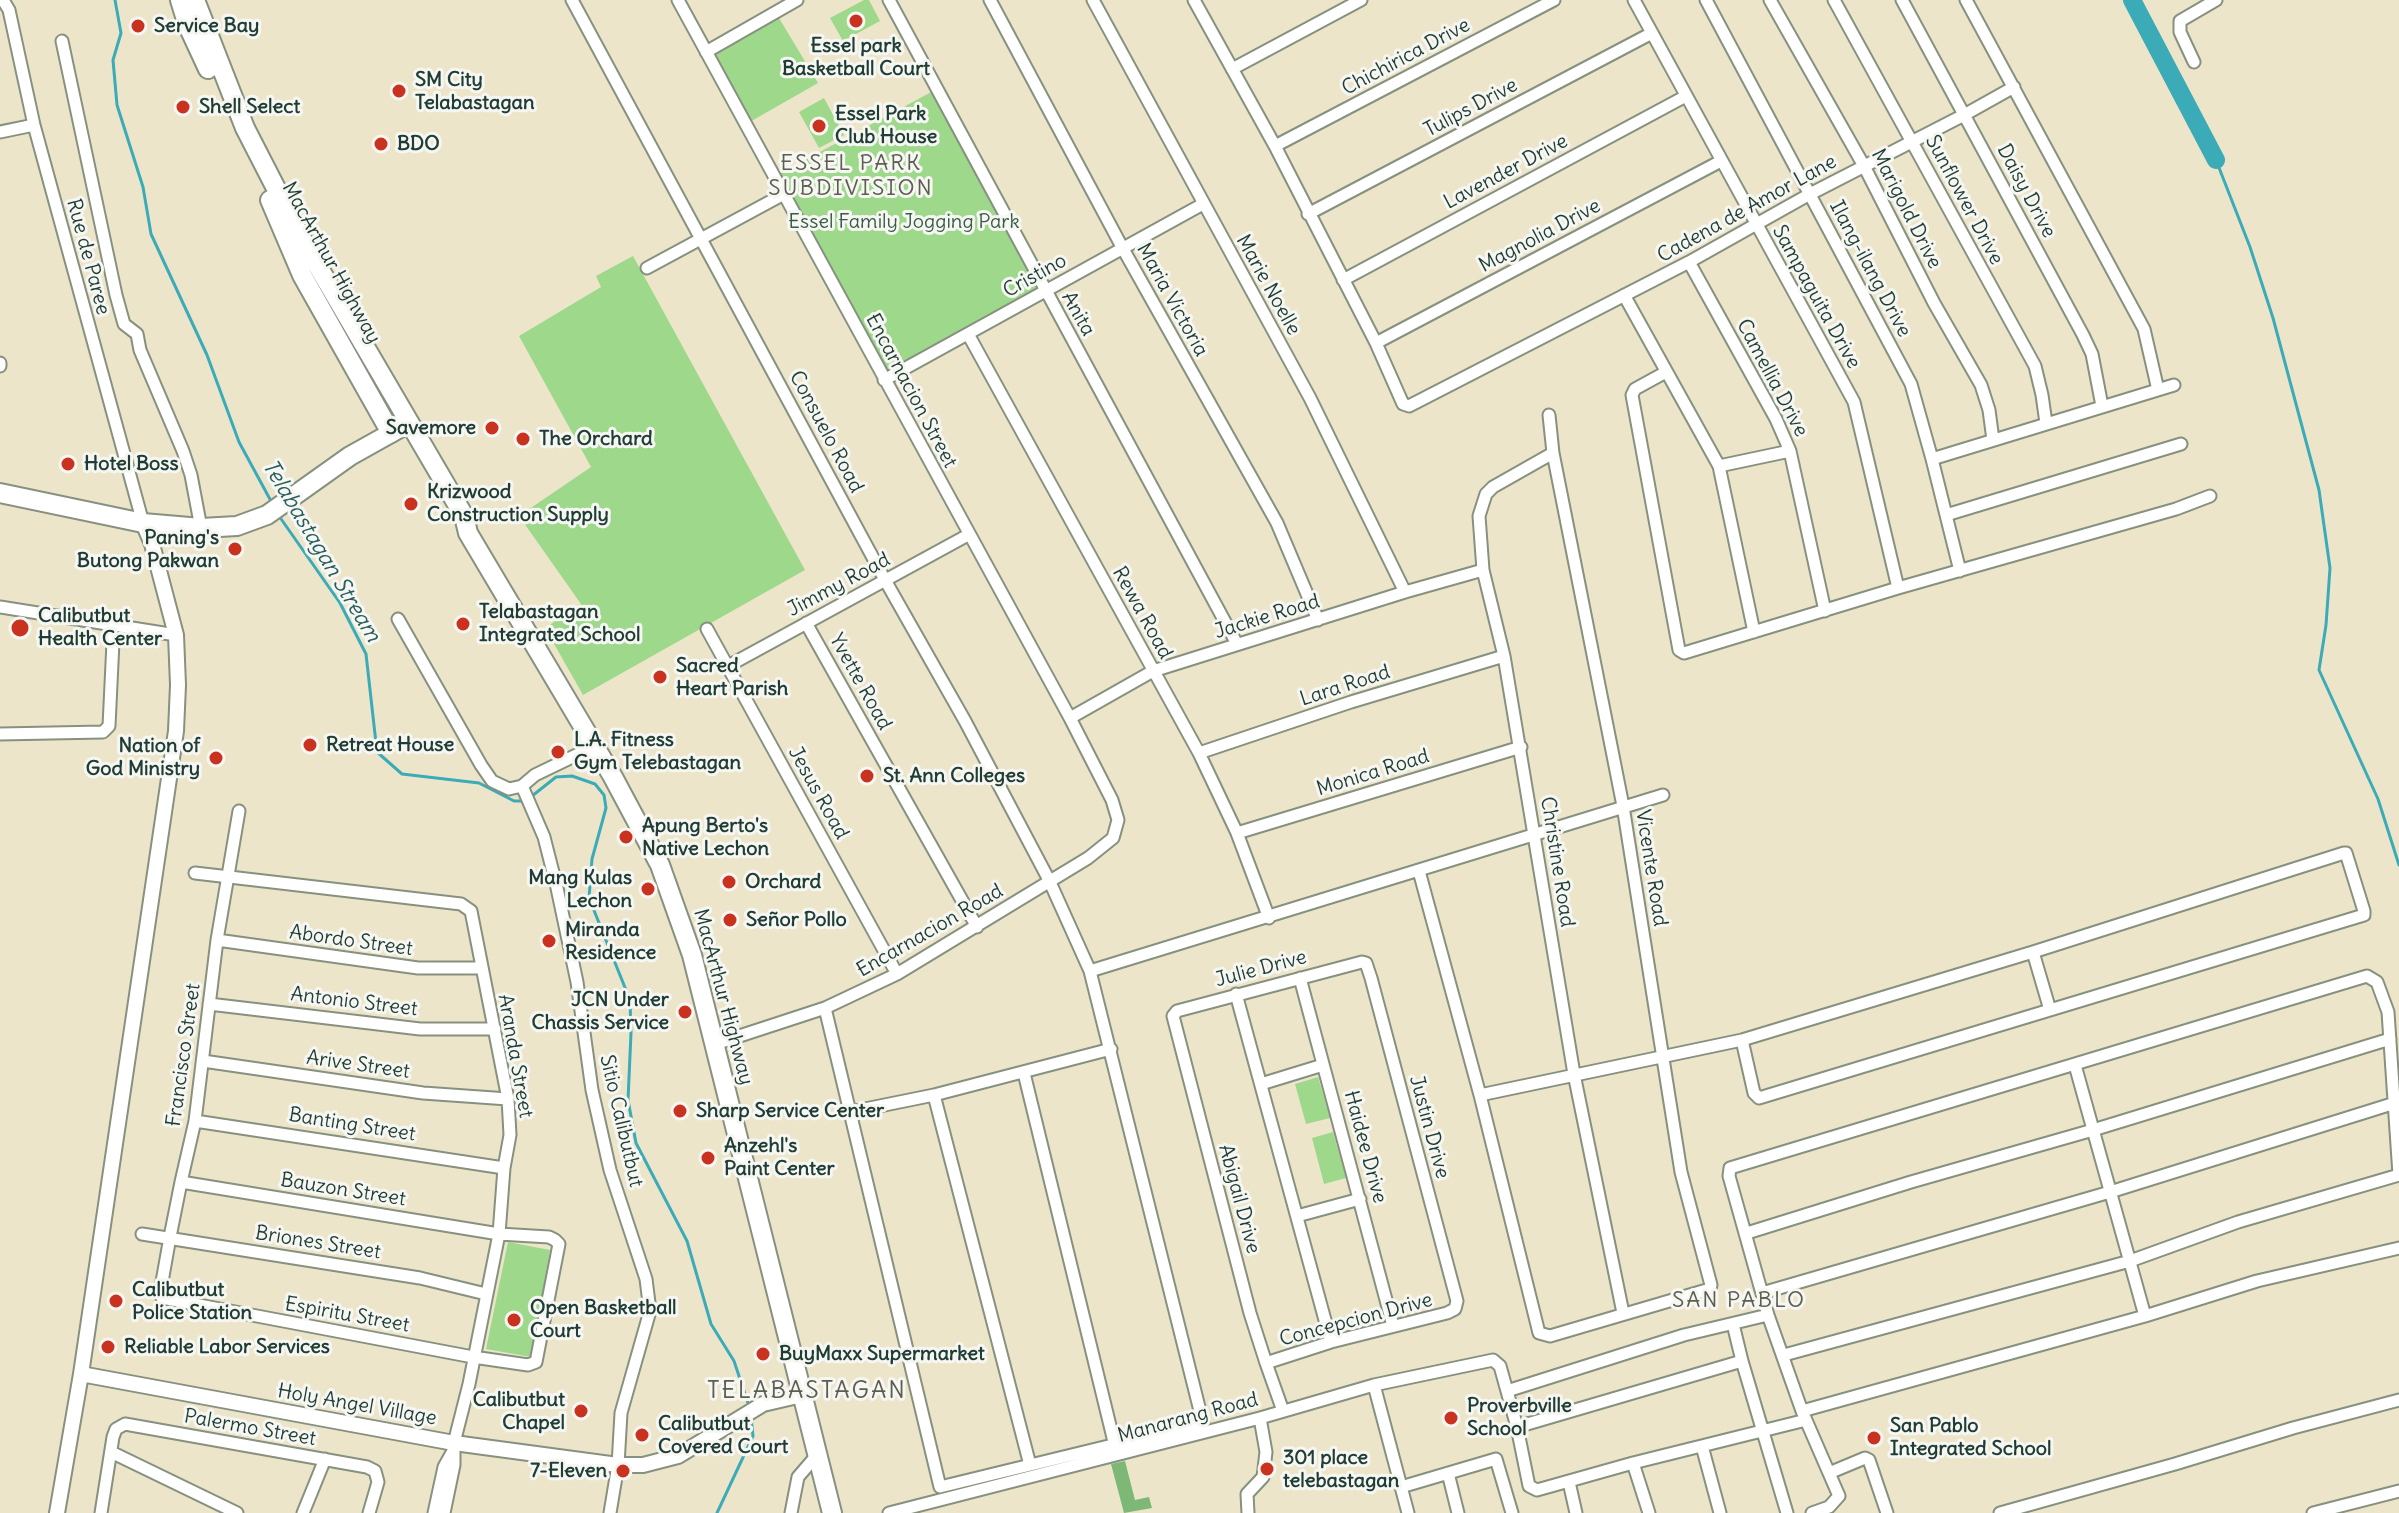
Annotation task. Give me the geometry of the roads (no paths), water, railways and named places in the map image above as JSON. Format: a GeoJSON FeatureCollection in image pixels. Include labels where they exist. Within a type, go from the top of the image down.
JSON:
{"type":"FeatureCollection","features":[{"type":"Feature","properties":{"kind":"main road","name":"MacArthur Highway"},"geometry":{"type":"LineString","coordinates":[[180,0],[188,26],[270,200],[400,428],[464,516],[468,533],[595,746],[660,865],[687,938],[832,1513]]}},
{"type":"Feature","properties":{"kind":"main road","name":"MacArthur Highway"},"geometry":{"type":"LineString","coordinates":[[195,0],[245,128],[400,428]]}},
{"type":"Feature","properties":{"kind":"main road"},"geometry":{"type":"LineString","coordinates":[[0,493],[143,523],[201,528],[237,526],[267,515],[287,503],[350,456],[400,428]]}},
{"type":"Feature","properties":{"kind":"street","name":"Rue de Paree"},"geometry":{"type":"LineString","coordinates":[[3,0],[9,10],[34,125],[143,523]]}},
{"type":"Feature","properties":{"kind":"street","name":"Consuelo Road"},"geometry":{"type":"LineString","coordinates":[[572,0],[885,580],[965,721],[1049,880],[1090,971],[1203,1423],[1115,1446]]}},
{"type":"Feature","properties":{"kind":"street","name":"Encarnacion Street"},"geometry":{"type":"LineString","coordinates":[[678,0],[1112,800]]}},
{"type":"Feature","properties":{"kind":"street","name":"Anita"},"geometry":{"type":"LineString","coordinates":[[889,0],[1237,644]]}},
{"type":"Feature","properties":{"kind":"street","name":"Maria Victoria"},"geometry":{"type":"LineString","coordinates":[[990,0],[1122,247],[1277,523],[1318,620]]}},
{"type":"Feature","properties":{"kind":"street","name":"Marie Noelle"},"geometry":{"type":"LineString","coordinates":[[1093,0],[1310,398],[1405,592]]}},
{"type":"Feature","properties":{"kind":"street"},"geometry":{"type":"LineString","coordinates":[[1194,0],[1275,146],[1376,343]]}},
{"type":"Feature","properties":{"kind":"street"},"geometry":{"type":"LineString","coordinates":[[1232,69],[1361,0]]}},
{"type":"Feature","properties":{"kind":"street","name":"Chichirica Drive"},"geometry":{"type":"LineString","coordinates":[[1275,146],[1554,0]]}},
{"type":"Feature","properties":{"kind":"street","name":"Sampaguita Drive"},"geometry":{"type":"LineString","coordinates":[[1634,0],[1854,402],[1898,588]]}},
{"type":"Feature","properties":{"kind":"street","name":"Ilang-ilang Drive"},"geometry":{"type":"LineString","coordinates":[[1706,0],[1911,384],[1960,571]]}},
{"type":"Feature","properties":{"kind":"street","name":"Marigold Drive"},"geometry":{"type":"LineString","coordinates":[[1770,0],[1864,166],[1934,303],[1981,385],[1989,410],[1993,440]]}},
{"type":"Feature","properties":{"kind":"street","name":"Sunflower Drive"},"geometry":{"type":"LineString","coordinates":[[1834,0],[2035,366],[2046,423]]}},
{"type":"Feature","properties":{"kind":"street","name":"Daisy Drive"},"geometry":{"type":"LineString","coordinates":[[1902,0],[2083,335],[2092,354],[2102,406]]}},
{"type":"Feature","properties":{"kind":"street"},"geometry":{"type":"LineString","coordinates":[[1966,0],[2144,329],[2158,390]]}},
{"type":"Feature","properties":{"kind":"street"},"geometry":{"type":"LineString","coordinates":[[2194,62],[2179,27],[2184,17],[2202,3],[2216,0]]}},
{"type":"Feature","properties":{"kind":"street"},"geometry":{"type":"LineString","coordinates":[[706,52],[791,1]]}},
{"type":"Feature","properties":{"kind":"street","name":"Tulips Drive"},"geometry":{"type":"LineString","coordinates":[[1308,214],[1652,33]]}},
{"type":"Feature","properties":{"kind":"street"},"geometry":{"type":"LineString","coordinates":[[62,41],[124,324],[137,334],[140,350],[183,451],[201,528]]}},
{"type":"Feature","properties":{"kind":"street","name":"Cadena de Amor Lane"},"geometry":{"type":"LineString","coordinates":[[1376,343],[1403,404],[1409,406],[1689,262],[1810,194],[2014,87]]}},
{"type":"Feature","properties":{"kind":"street","name":"Lavender Drive"},"geometry":{"type":"LineString","coordinates":[[1343,280],[1686,96]]}},
{"type":"Feature","properties":{"kind":"street"},"geometry":{"type":"LineString","coordinates":[[0,132],[34,125]]}},
{"type":"Feature","properties":{"kind":"street","name":"Magnolia Drive"},"geometry":{"type":"LineString","coordinates":[[1376,343],[1721,161]]}},
{"type":"Feature","properties":{"kind":"street"},"geometry":{"type":"LineString","coordinates":[[647,268],[784,194]]}},
{"type":"Feature","properties":{"kind":"street","name":"Cristino"},"geometry":{"type":"LineString","coordinates":[[884,380],[1203,204]]}},
{"type":"Feature","properties":{"kind":"street","name":"Camellia Drive"},"geometry":{"type":"LineString","coordinates":[[1689,262],[1776,419],[1790,451],[1825,611]]}},
{"type":"Feature","properties":{"kind":"street"},"geometry":{"type":"LineString","coordinates":[[1624,295],[1719,466],[1754,632]]}},
{"type":"Feature","properties":{"kind":"street","name":"Rewa Road"},"geometry":{"type":"LineString","coordinates":[[968,334],[1199,753],[1237,833],[1269,918]]}},
{"type":"Feature","properties":{"kind":"street"},"geometry":{"type":"LineString","coordinates":[[1666,372],[1635,389],[1632,395],[1679,650],[1684,653],[2210,496]]}},
{"type":"Feature","properties":{"kind":"street"},"geometry":{"type":"LineString","coordinates":[[1932,459],[2174,385]]}},
{"type":"Feature","properties":{"kind":"street","name":"Vicente Road"},"geometry":{"type":"LineString","coordinates":[[1549,415],[1553,453],[1623,806],[1681,1172],[1711,1285],[1710,1289],[1623,1313]]}},
{"type":"Feature","properties":{"kind":"street"},"geometry":{"type":"LineString","coordinates":[[1946,515],[2181,444]]}},
{"type":"Feature","properties":{"kind":"street"},"geometry":{"type":"LineString","coordinates":[[1719,466],[1790,451]]}},
{"type":"Feature","properties":{"kind":"street","name":"Christine Road"},"geometry":{"type":"LineString","coordinates":[[1553,453],[1486,494],[1479,516],[1483,570],[1504,656],[1574,1074],[1623,1313]]}},
{"type":"Feature","properties":{"kind":"street"},"geometry":{"type":"LineString","coordinates":[[57,1513],[81,1374],[168,795],[177,709],[176,635],[152,544],[143,523]]}},
{"type":"Feature","properties":{"kind":"street","name":"Jimmy Road"},"geometry":{"type":"LineString","coordinates":[[728,666],[968,535]]}},
{"type":"Feature","properties":{"kind":"street","name":"Jackie Road"},"geometry":{"type":"LineString","coordinates":[[1070,718],[1153,671],[1483,570]]}},
{"type":"Feature","properties":{"kind":"street"},"geometry":{"type":"LineString","coordinates":[[0,607],[176,635]]}},
{"type":"Feature","properties":{"kind":"street"},"geometry":{"type":"LineString","coordinates":[[398,619],[486,773],[503,788],[523,789],[535,775],[595,746]]}},
{"type":"Feature","properties":{"kind":"street","name":"Yvette Road"},"geometry":{"type":"LineString","coordinates":[[806,623],[977,927]]}},
{"type":"Feature","properties":{"kind":"street"},"geometry":{"type":"LineString","coordinates":[[0,734],[103,732],[109,726],[113,642],[109,625]]}},
{"type":"Feature","properties":{"kind":"street","name":"Jesus Road"},"geometry":{"type":"LineString","coordinates":[[707,629],[897,974]]}},
{"type":"Feature","properties":{"kind":"street","name":"Lara Road"},"geometry":{"type":"LineString","coordinates":[[1199,753],[1351,702],[1504,656]]}},
{"type":"Feature","properties":{"kind":"street","name":"Monica Road"},"geometry":{"type":"LineString","coordinates":[[1237,833],[1521,747]]}},
{"type":"Feature","properties":{"kind":"street","name":"Sitio Calibutbut"},"geometry":{"type":"LineString","coordinates":[[523,789],[544,837],[557,888],[577,982],[592,1090],[610,1170],[646,1279],[650,1311],[621,1413],[618,1465],[610,1513]]}},
{"type":"Feature","properties":{"kind":"street"},"geometry":{"type":"LineString","coordinates":[[1090,971],[1663,795]]}},
{"type":"Feature","properties":{"kind":"street","name":"Encarnacion Road"},"geometry":{"type":"LineString","coordinates":[[715,1044],[825,1008],[897,974],[977,927],[1088,858],[1113,838],[1118,820],[1112,800]]}},
{"type":"Feature","properties":{"kind":"street","name":"Francisco Street"},"geometry":{"type":"LineString","coordinates":[[167,1301],[160,1293],[195,1121],[217,940],[239,811]]}},
{"type":"Feature","properties":{"kind":"street"},"geometry":{"type":"LineString","coordinates":[[1480,1095],[1742,1040],[2344,853],[2364,911],[2364,915],[1759,1098],[1754,1093],[1742,1040]]}},
{"type":"Feature","properties":{"kind":"street"},"geometry":{"type":"LineString","coordinates":[[1419,871],[1480,1095],[1539,1333],[1550,1336],[1623,1313]]}},
{"type":"Feature","properties":{"kind":"street","name":"Aranda Street"},"geometry":{"type":"LineString","coordinates":[[195,873],[461,904],[471,911],[508,1099],[510,1135],[499,1234],[469,1384],[434,1513]]}},
{"type":"Feature","properties":{"kind":"street","name":"Abordo Street"},"geometry":{"type":"LineString","coordinates":[[217,940],[418,968],[481,968]]}},
{"type":"Feature","properties":{"kind":"street"},"geometry":{"type":"LineString","coordinates":[[2033,952],[2050,1010]]}},
{"type":"Feature","properties":{"kind":"street","name":"Julie Drive"},"geometry":{"type":"LineString","coordinates":[[1175,1013],[1358,962]]}},
{"type":"Feature","properties":{"kind":"street","name":"Justin Drive"},"geometry":{"type":"LineString","coordinates":[[1358,962],[1366,963],[1371,978],[1457,1301],[1455,1309]]}},
{"type":"Feature","properties":{"kind":"street"},"geometry":{"type":"LineString","coordinates":[[1784,1355],[2130,1261],[2238,1222],[2399,1175],[2388,1012],[2377,982],[2367,976],[1730,1168],[1729,1176],[1768,1315],[1804,1415],[1839,1496],[1834,1503],[1812,1513]]}},
{"type":"Feature","properties":{"kind":"street","name":"Haidee Drive"},"geometry":{"type":"LineString","coordinates":[[1300,978],[1393,1326]]}},
{"type":"Feature","properties":{"kind":"street"},"geometry":{"type":"LineString","coordinates":[[1236,994],[1331,1342]]}},
{"type":"Feature","properties":{"kind":"street","name":"Antonio Street"},"geometry":{"type":"LineString","coordinates":[[209,1004],[420,1029],[495,1029]]}},
{"type":"Feature","properties":{"kind":"street"},"geometry":{"type":"LineString","coordinates":[[825,1008],[940,1487],[1115,1446],[1024,1073]]}},
{"type":"Feature","properties":{"kind":"street","name":"Abigail Drive"},"geometry":{"type":"LineString","coordinates":[[1175,1013],[1175,1027],[1250,1313],[1283,1411]]}},
{"type":"Feature","properties":{"kind":"street"},"geometry":{"type":"LineString","coordinates":[[1747,1233],[2390,1039]]}},
{"type":"Feature","properties":{"kind":"street"},"geometry":{"type":"LineString","coordinates":[[850,1112],[934,1095],[1111,1049]]}},
{"type":"Feature","properties":{"kind":"street","name":"Arive Street"},"geometry":{"type":"LineString","coordinates":[[203,1061],[423,1093],[508,1099]]}},
{"type":"Feature","properties":{"kind":"street"},"geometry":{"type":"LineString","coordinates":[[1261,1084],[1323,1065]]}},
{"type":"Feature","properties":{"kind":"street"},"geometry":{"type":"LineString","coordinates":[[2075,1065],[2145,1316]]}},
{"type":"Feature","properties":{"kind":"street"},"geometry":{"type":"LineString","coordinates":[[934,1095],[1030,1465]]}},
{"type":"Feature","properties":{"kind":"street"},"geometry":{"type":"LineString","coordinates":[[1762,1293],[2110,1192],[2395,1103]]}},
{"type":"Feature","properties":{"kind":"street","name":"Banting Street"},"geometry":{"type":"LineString","coordinates":[[195,1121],[504,1168]]}},
{"type":"Feature","properties":{"kind":"street","name":"Bauzon Street"},"geometry":{"type":"LineString","coordinates":[[181,1182],[499,1234],[549,1237],[559,1244],[536,1362],[528,1365],[473,1357]]}},
{"type":"Feature","properties":{"kind":"street"},"geometry":{"type":"LineString","coordinates":[[1297,1216],[1360,1199]]}},
{"type":"Feature","properties":{"kind":"street","name":"Briones Street"},"geometry":{"type":"LineString","coordinates":[[142,1234],[420,1278],[486,1294]]}},
{"type":"Feature","properties":{"kind":"street"},"geometry":{"type":"LineString","coordinates":[[1768,1315],[1684,1335],[1507,1391],[1532,1489],[1763,1430],[1804,1415],[2257,1281],[2399,1248]]}},
{"type":"Feature","properties":{"kind":"street","name":"Espiritu Street"},"geometry":{"type":"LineString","coordinates":[[167,1301],[473,1357]]}},
{"type":"Feature","properties":{"kind":"street","name":"Concepcion Drive"},"geometry":{"type":"LineString","coordinates":[[1266,1363],[1455,1309]]}},
{"type":"Feature","properties":{"kind":"street"},"geometry":{"type":"LineString","coordinates":[[1733,1324],[1787,1513]]}},
{"type":"Feature","properties":{"kind":"street","name":"Manarang Road"},"geometry":{"type":"LineString","coordinates":[[889,1513],[1260,1418],[1374,1385],[1497,1361],[1507,1391]]}},
{"type":"Feature","properties":{"kind":"street"},"geometry":{"type":"LineString","coordinates":[[1517,1427],[1742,1361]]}},
{"type":"Feature","properties":{"kind":"street","name":"Holy Angel Village"},"geometry":{"type":"LineString","coordinates":[[81,1374],[453,1447],[618,1465],[643,1465],[678,1456],[763,1404],[802,1395]]}},
{"type":"Feature","properties":{"kind":"street"},"geometry":{"type":"LineString","coordinates":[[1374,1385],[1408,1513]]}},
{"type":"Feature","properties":{"kind":"street"},"geometry":{"type":"LineString","coordinates":[[2000,1513],[2323,1419],[2399,1400]]}},
{"type":"Feature","properties":{"kind":"street"},"geometry":{"type":"LineString","coordinates":[[1248,1513],[1246,1498],[1263,1477],[1265,1464],[1260,1418]]}},
{"type":"Feature","properties":{"kind":"street","name":"Palermo Street"},"geometry":{"type":"LineString","coordinates":[[111,1452],[116,1429],[125,1424],[367,1467],[375,1471],[378,1482],[369,1513]]}},
{"type":"Feature","properties":{"kind":"street"},"geometry":{"type":"LineString","coordinates":[[1702,1446],[1720,1513]]}},
{"type":"Feature","properties":{"kind":"street","name":"Aranda Street"},"geometry":{"type":"LineString","coordinates":[[444,1513],[454,1465],[453,1447]]}},
{"type":"Feature","properties":{"kind":"street"},"geometry":{"type":"LineString","coordinates":[[101,1513],[111,1452],[237,1513]]}},
{"type":"Feature","properties":{"kind":"street"},"geometry":{"type":"LineString","coordinates":[[791,1513],[798,1477],[817,1455]]}},
{"type":"Feature","properties":{"kind":"street"},"geometry":{"type":"LineString","coordinates":[[303,1513],[325,1459]]}},
{"type":"Feature","properties":{"kind":"street"},"geometry":{"type":"LineString","coordinates":[[1401,1487],[1497,1459],[1512,1513]]}},
{"type":"Feature","properties":{"kind":"street"},"geometry":{"type":"LineString","coordinates":[[1829,1473],[1868,1459],[1887,1513]]}},
{"type":"Feature","properties":{"kind":"street"},"geometry":{"type":"LineString","coordinates":[[1633,1463],[1649,1513]]}},
{"type":"Feature","properties":{"kind":"street"},"geometry":{"type":"LineString","coordinates":[[1448,1473],[1458,1513]]}},
{"type":"Feature","properties":{"kind":"street"},"geometry":{"type":"LineString","coordinates":[[1569,1482],[1576,1513]]}},
{"type":"Feature","properties":{"kind":"street"},"geometry":{"type":"LineString","coordinates":[[2313,1513],[2399,1491]]}},
{"type":"Feature","properties":{"kind":"waterway","name":"Telabastagan Stream"},"geometry":{"type":"LineString","coordinates":[[115,0],[121,33],[113,60],[117,105],[143,187],[151,234],[207,355],[239,442],[272,503]]}},
{"type":"Feature","properties":{"kind":"waterway"},"geometry":{"type":"LineString","coordinates":[[2132,0],[2216,160]]}},
{"type":"Feature","properties":{"kind":"waterway"},"geometry":{"type":"LineString","coordinates":[[2216,160],[2250,247],[2273,318],[2319,490],[2330,568],[2319,670],[2378,799],[2399,865]]}},
{"type":"Feature","properties":{"kind":"waterway","name":"Telabastagan Stream"},"geometry":{"type":"LineString","coordinates":[[279,516],[340,603],[366,654],[377,752],[402,774],[479,783],[514,801],[527,801]]}},
{"type":"Feature","properties":{"kind":"waterway","name":"Telabastagan Stream"},"geometry":{"type":"LineString","coordinates":[[532,796],[556,777],[572,776],[595,784],[604,795],[606,808],[592,859],[589,898],[630,1000],[628,1100],[636,1143],[687,1241],[711,1324],[734,1361],[749,1406]]}},
{"type":"Feature","properties":{"kind":"waterway","name":"Telabastagan Stream"},"geometry":{"type":"LineString","coordinates":[[717,1513],[753,1436],[751,1417]]}},
{"type":"Feature","properties":{"kind":"place","name":"Essel park Basketball Court"},"geometry":{"type":"Point","coordinates":[856,21]}},
{"type":"Feature","properties":{"kind":"place","name":"Service Bay"},"geometry":{"type":"Point","coordinates":[138,26]}},
{"type":"Feature","properties":{"kind":"place","name":"SM City Telabastagan"},"geometry":{"type":"Point","coordinates":[399,91]}},
{"type":"Feature","properties":{"kind":"place","name":"Shell Select"},"geometry":{"type":"Point","coordinates":[183,107]}},
{"type":"Feature","properties":{"kind":"place","name":"Essel Park Club House"},"geometry":{"type":"Point","coordinates":[819,126]}},
{"type":"Feature","properties":{"kind":"place","name":"BDO"},"geometry":{"type":"Point","coordinates":[381,144]}},
{"type":"Feature","properties":{"kind":"place","name":"Savemore"},"geometry":{"type":"Point","coordinates":[492,428]}},
{"type":"Feature","properties":{"kind":"place","name":"The Orchard"},"geometry":{"type":"Point","coordinates":[523,439]}},
{"type":"Feature","properties":{"kind":"place","name":"Hotel Boss"},"geometry":{"type":"Point","coordinates":[68,464]}},
{"type":"Feature","properties":{"kind":"place","name":"Krizwood Construction Supply"},"geometry":{"type":"Point","coordinates":[411,504]}},
{"type":"Feature","properties":{"kind":"place","name":"Paning's Butong Pakwan"},"geometry":{"type":"Point","coordinates":[235,549]}},
{"type":"Feature","properties":{"kind":"place","name":"Telabastagan Integrated School"},"geometry":{"type":"Point","coordinates":[463,624]}},
{"type":"Feature","properties":{"kind":"place","name":"Calibutbut Health Center"},"geometry":{"type":"Point","coordinates":[20,628]}},
{"type":"Feature","properties":{"kind":"place","name":"Sacred Heart Parish"},"geometry":{"type":"Point","coordinates":[660,677]}},
{"type":"Feature","properties":{"kind":"place","name":"Retreat House"},"geometry":{"type":"Point","coordinates":[310,745]}},
{"type":"Feature","properties":{"kind":"place","name":"L.A. Fitness Gym Telebastagan"},"geometry":{"type":"Point","coordinates":[558,752]}},
{"type":"Feature","properties":{"kind":"place","name":"Nation of God Ministry"},"geometry":{"type":"Point","coordinates":[216,758]}},
{"type":"Feature","properties":{"kind":"place","name":"St. Ann Colleges"},"geometry":{"type":"Point","coordinates":[867,776]}},
{"type":"Feature","properties":{"kind":"place","name":"Apung Berto's Native Lechon"},"geometry":{"type":"Point","coordinates":[626,837]}},
{"type":"Feature","properties":{"kind":"place","name":"Orchard"},"geometry":{"type":"Point","coordinates":[729,882]}},
{"type":"Feature","properties":{"kind":"place","name":"Mang Kulas Lechon"},"geometry":{"type":"Point","coordinates":[648,889]}},
{"type":"Feature","properties":{"kind":"place","name":"Señor Pollo"},"geometry":{"type":"Point","coordinates":[730,920]}},
{"type":"Feature","properties":{"kind":"place","name":"Miranda Residence"},"geometry":{"type":"Point","coordinates":[549,941]}},
{"type":"Feature","properties":{"kind":"place","name":"JCN Under Chassis Service"},"geometry":{"type":"Point","coordinates":[685,1012]}},
{"type":"Feature","properties":{"kind":"place","name":"Sharp Service Center"},"geometry":{"type":"Point","coordinates":[680,1111]}},
{"type":"Feature","properties":{"kind":"place","name":"Anzehl's Paint Center"},"geometry":{"type":"Point","coordinates":[708,1158]}},
{"type":"Feature","properties":{"kind":"place","name":"Calibutbut Police Station"},"geometry":{"type":"Point","coordinates":[116,1301]}},
{"type":"Feature","properties":{"kind":"place","name":"Open Basketball Court"},"geometry":{"type":"Point","coordinates":[514,1320]}},
{"type":"Feature","properties":{"kind":"place","name":"Reliable Labor Services"},"geometry":{"type":"Point","coordinates":[108,1347]}},
{"type":"Feature","properties":{"kind":"place","name":"BuyMaxx Supermarket"},"geometry":{"type":"Point","coordinates":[763,1354]}},
{"type":"Feature","properties":{"kind":"place","name":"Calibutbut Chapel"},"geometry":{"type":"Point","coordinates":[581,1411]}},
{"type":"Feature","properties":{"kind":"place","name":"Proverbville School"},"geometry":{"type":"Point","coordinates":[1451,1418]}},
{"type":"Feature","properties":{"kind":"place","name":"Calibutbut Covered Court"},"geometry":{"type":"Point","coordinates":[642,1435]}},
{"type":"Feature","properties":{"kind":"place","name":"San Pablo Integrated School"},"geometry":{"type":"Point","coordinates":[1874,1438]}},
{"type":"Feature","properties":{"kind":"place","name":"301 place telebastagan"},"geometry":{"type":"Point","coordinates":[1267,1469]}},
{"type":"Feature","properties":{"kind":"place","name":"7-Eleven"},"geometry":{"type":"Point","coordinates":[623,1471]}},
{"type":"Feature","properties":{"kind":"district","name":"ESSEL PARK SUBDIVISION"},"geometry":{"type":"Point","coordinates":[851,176]}},
{"type":"Feature","properties":{"kind":"district","name":"SAN PABLO"},"geometry":{"type":"Point","coordinates":[1739,1301]}},
{"type":"Feature","properties":{"kind":"district","name":"TELABASTAGAN"},"geometry":{"type":"Point","coordinates":[807,1391]}},
{"type":"Feature","properties":{"kind":"park label","name":"Essel Family Jogging Park"},"geometry":{"type":"Point","coordinates":[904,222]}}]}
